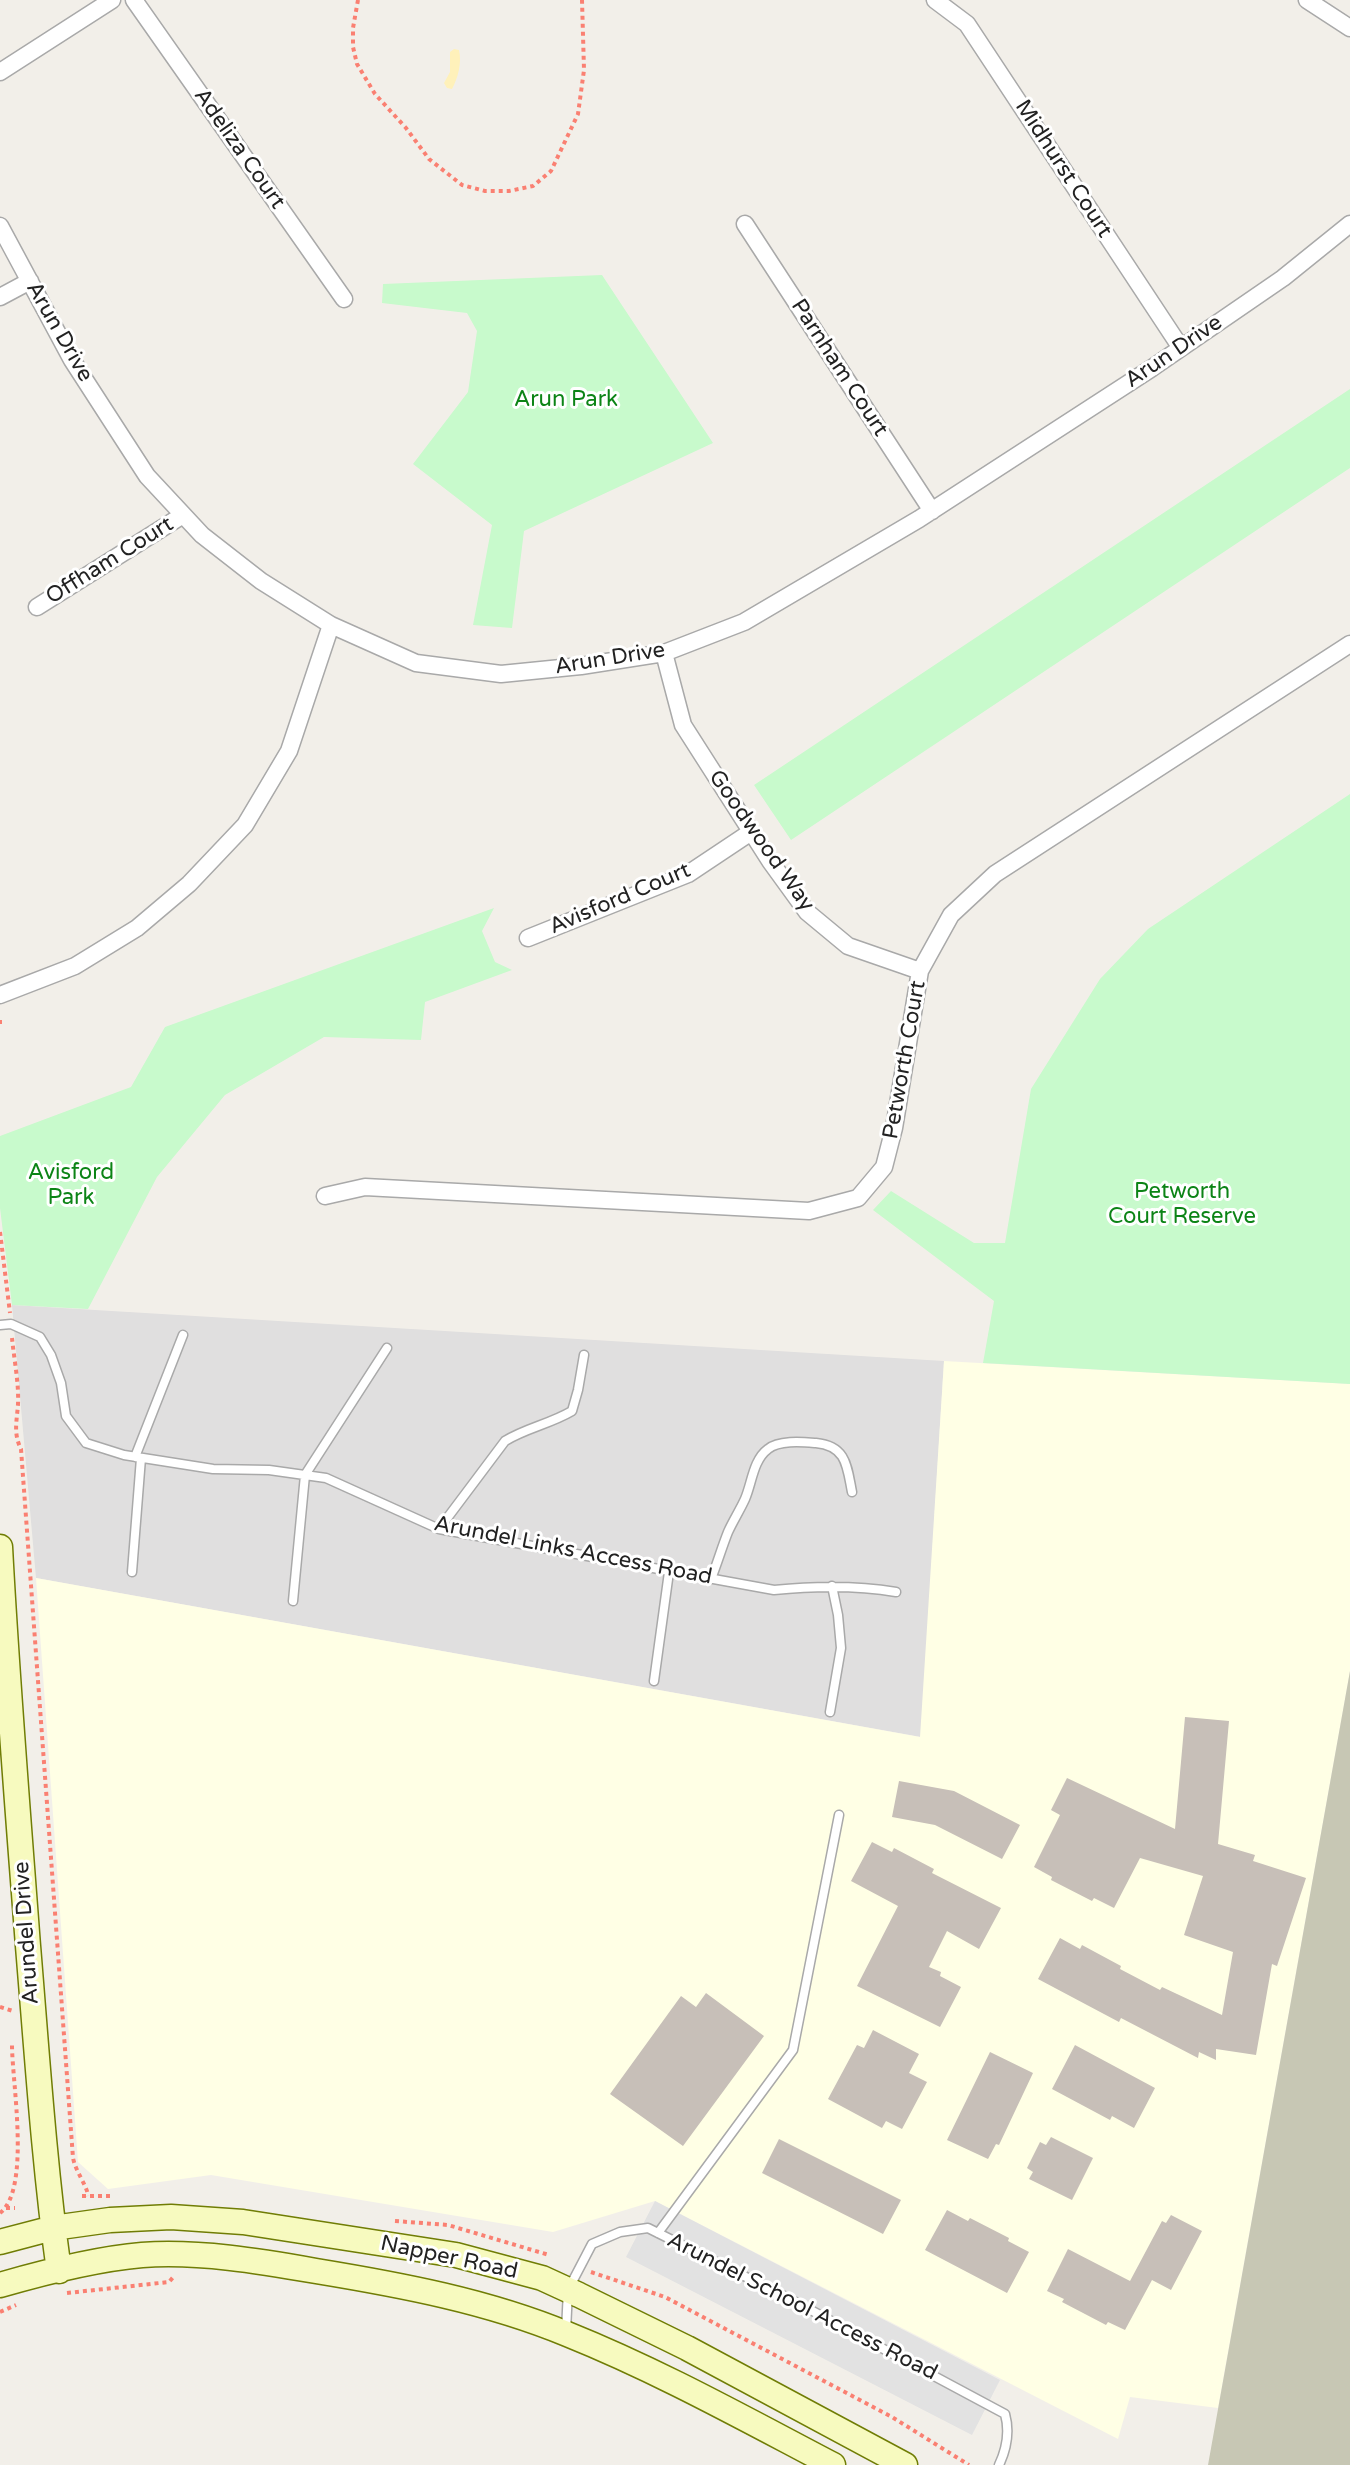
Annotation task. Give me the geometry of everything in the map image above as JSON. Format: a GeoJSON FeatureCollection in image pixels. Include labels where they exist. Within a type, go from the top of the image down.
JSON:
{"type":"FeatureCollection","features":[{"type":"Feature","properties":{"kind":"main road","name":"Arundel Drive"},"geometry":{"type":"LineString","coordinates":[[0,1547],[17,1801],[57,2283]]}},
{"type":"Feature","properties":{"kind":"main road","name":"Napper Road"},"geometry":{"type":"LineString","coordinates":[[0,2242],[53,2228],[171,2217],[243,2222],[456,2255],[542,2278],[568,2290],[687,2348],[905,2465]]}},
{"type":"Feature","properties":{"kind":"main road","name":"Napper Road"},"geometry":{"type":"LineString","coordinates":[[0,2285],[57,2283],[144,2255],[192,2255],[273,2263],[431,2292],[567,2333],[634,2363],[833,2465]]}},
{"type":"Feature","properties":{"kind":"street"},"geometry":{"type":"LineString","coordinates":[[0,72],[112,0]]}},
{"type":"Feature","properties":{"kind":"street","name":"Adeliza Court"},"geometry":{"type":"LineString","coordinates":[[134,0],[344,299]]}},
{"type":"Feature","properties":{"kind":"street","name":"Midhurst Court"},"geometry":{"type":"LineString","coordinates":[[935,0],[967,24],[1181,348]]}},
{"type":"Feature","properties":{"kind":"street"},"geometry":{"type":"LineString","coordinates":[[1307,0],[1350,28]]}},
{"type":"Feature","properties":{"kind":"street","name":"Parnham Court"},"geometry":{"type":"LineString","coordinates":[[745,224],[932,511]]}},
{"type":"Feature","properties":{"kind":"street","name":"Arun Drive"},"geometry":{"type":"LineString","coordinates":[[0,226],[72,360],[147,476],[202,535],[261,581],[331,625],[416,663],[501,674],[664,653],[744,622],[932,511],[1181,348],[1283,278],[1350,224]]}},
{"type":"Feature","properties":{"kind":"street"},"geometry":{"type":"LineString","coordinates":[[0,297],[30,281]]}},
{"type":"Feature","properties":{"kind":"street","name":"Offham Court"},"geometry":{"type":"LineString","coordinates":[[37,607],[183,515]]}},
{"type":"Feature","properties":{"kind":"street"},"geometry":{"type":"LineString","coordinates":[[0,995],[75,966],[137,928],[189,884],[245,825],[289,751],[331,625]]}},
{"type":"Feature","properties":{"kind":"street","name":"Petworth Court"},"geometry":{"type":"LineString","coordinates":[[325,1196],[365,1187],[809,1211],[858,1198],[884,1167],[894,1128],[920,971],[951,915],[995,874],[1350,644]]}},
{"type":"Feature","properties":{"kind":"street","name":"Goodwood Way"},"geometry":{"type":"LineString","coordinates":[[664,653],[683,725],[751,832],[807,912],[848,946],[920,971]]}},
{"type":"Feature","properties":{"kind":"street","name":"Avisford Court"},"geometry":{"type":"LineString","coordinates":[[528,938],[688,874],[751,832]]}},
{"type":"Feature","properties":{"kind":"lane"},"geometry":{"type":"LineString","coordinates":[[0,1325],[11,1324]]}},
{"type":"Feature","properties":{"kind":"lane","name":"Arundel Links Access Road"},"geometry":{"type":"LineString","coordinates":[[11,1324],[40,1337],[51,1355],[61,1383],[66,1416],[86,1443],[138,1458],[213,1469],[269,1470],[326,1478],[439,1529],[669,1572],[774,1590],[832,1586],[896,1592]]}},
{"type":"Feature","properties":{"kind":"lane"},"geometry":{"type":"LineString","coordinates":[[132,1572],[138,1458],[183,1335]]}},
{"type":"Feature","properties":{"kind":"lane"},"geometry":{"type":"LineString","coordinates":[[293,1601],[305,1475],[387,1348]]}},
{"type":"Feature","properties":{"kind":"lane"},"geometry":{"type":"LineString","coordinates":[[439,1529],[505,1441],[572,1411],[584,1355]]}},
{"type":"Feature","properties":{"kind":"lane"},"geometry":{"type":"LineString","coordinates":[[711,1579],[758,1460],[768,1448],[783,1443],[833,1446],[846,1464],[852,1492]]}},
{"type":"Feature","properties":{"kind":"lane"},"geometry":{"type":"LineString","coordinates":[[654,1681],[669,1572]]}},
{"type":"Feature","properties":{"kind":"lane"},"geometry":{"type":"LineString","coordinates":[[830,1712],[841,1648],[832,1586]]}},
{"type":"Feature","properties":{"kind":"lane"},"geometry":{"type":"LineString","coordinates":[[658,2233],[793,2050],[839,1815]]}},
{"type":"Feature","properties":{"kind":"lane","name":"Arundel School Access Road"},"geometry":{"type":"LineString","coordinates":[[568,2290],[592,2244],[620,2232],[648,2228],[792,2300],[1005,2414],[1009,2428],[1005,2452],[999,2465]]}},
{"type":"Feature","properties":{"kind":"lane"},"geometry":{"type":"LineString","coordinates":[[567,2333],[568,2290]]}},
{"type":"Feature","properties":{"kind":"lane"},"geometry":{"type":"LineString","coordinates":[[1005,2452],[1009,2465]]}},
{"type":"Feature","properties":{"kind":"path"},"geometry":{"type":"LineString","coordinates":[[358,0],[353,47],[357,64],[375,94],[429,159],[462,185],[485,191],[509,191],[533,186],[551,171],[578,114],[584,70],[582,0]]}},
{"type":"Feature","properties":{"kind":"path"},"geometry":{"type":"LineString","coordinates":[[0,1232],[18,1404],[16,1440],[21,1449],[73,2158],[88,2196]]}},
{"type":"Feature","properties":{"kind":"path"},"geometry":{"type":"LineString","coordinates":[[0,2213],[6,2208],[15,2208]]}},
{"type":"Feature","properties":{"kind":"path"},"geometry":{"type":"LineString","coordinates":[[57,2283],[78,2290],[169,2282]]}},
{"type":"Feature","properties":{"kind":"path"},"geometry":{"type":"LineString","coordinates":[[0,2312],[22,2303]]}},
{"type":"Feature","properties":{"kind":"shaded area"},"geometry":{"type":"Polygon","coordinates":[[[12,1305],[944,1361],[921,1737],[36,1578],[12,1305]]]}},
{"type":"Feature","properties":{"kind":"shaded area"},"geometry":{"type":"Polygon","coordinates":[[[944,1361],[1350,1384],[1350,1671],[1218,2408],[1130,2397],[1118,2439],[655,2201],[553,2232],[211,2175],[108,2189],[78,2162],[36,1578],[920,1737],[944,1361]]]}},
{"type":"Feature","properties":{"kind":"shaded area"},"geometry":{"type":"Polygon","coordinates":[[[1350,1671],[1350,2465],[1208,2465],[1325,1811],[1350,1671]]]}},
{"type":"Feature","properties":{"kind":"shaded area"},"geometry":{"type":"Polygon","coordinates":[[[655,2201],[1000,2380],[972,2435],[626,2257],[655,2201]]]}},
{"type":"Feature","properties":{"kind":"sand"},"geometry":{"type":"Polygon","coordinates":[[[459,50],[460,60],[452,89],[444,83],[450,72],[450,52],[459,50]]]}},
{"type":"Feature","properties":{"kind":"green space","name":"Arun Park"},"geometry":{"type":"Polygon","coordinates":[[[602,275],[713,443],[524,531],[512,628],[473,625],[492,525],[413,464],[468,392],[477,331],[467,313],[382,303],[383,284],[602,275]]]}},
{"type":"Feature","properties":{"kind":"green space"},"geometry":{"type":"Polygon","coordinates":[[[1350,389],[1350,468],[791,840],[754,785],[1350,389]]]}},
{"type":"Feature","properties":{"kind":"green space","name":"Petworth Court Reserve"},"geometry":{"type":"Polygon","coordinates":[[[1350,794],[1350,1384],[983,1363],[994,1301],[873,1210],[891,1191],[974,1243],[1005,1243],[1031,1089],[1100,979],[1148,929],[1350,794]]]}},
{"type":"Feature","properties":{"kind":"green space","name":"Avisford Park"},"geometry":{"type":"Polygon","coordinates":[[[494,908],[482,931],[495,962],[512,970],[425,1002],[421,1040],[324,1037],[225,1095],[157,1177],[88,1309],[12,1305],[0,1208],[0,1136],[131,1087],[165,1027],[494,908]]]}},
{"type":"Feature","properties":{"kind":"building"},"geometry":{"type":"Polygon","coordinates":[[[1185,1717],[1229,1721],[1218,1844],[1255,1855],[1253,1861],[1306,1878],[1277,1966],[1272,1964],[1256,2055],[1216,2049],[1216,2060],[1199,2052],[1198,2058],[1121,2018],[1119,2022],[1038,1979],[1060,1938],[1080,1949],[1082,1945],[1160,1990],[1162,1987],[1222,2015],[1233,1952],[1184,1935],[1203,1876],[1140,1858],[1114,1908],[1094,1898],[1092,1901],[1051,1880],[1052,1877],[1034,1867],[1060,1815],[1051,1810],[1067,1778],[1175,1829],[1185,1717]]]}},
{"type":"Feature","properties":{"kind":"building"},"geometry":{"type":"Polygon","coordinates":[[[899,1781],[954,1791],[1020,1825],[1002,1859],[935,1825],[892,1817],[899,1781]]]}},
{"type":"Feature","properties":{"kind":"building"},"geometry":{"type":"Polygon","coordinates":[[[872,1842],[892,1852],[894,1848],[934,1869],[932,1873],[1001,1908],[979,1949],[947,1931],[929,1967],[961,1987],[940,2027],[857,1986],[898,1906],[851,1881],[872,1842]]]}},
{"type":"Feature","properties":{"kind":"building"},"geometry":{"type":"Polygon","coordinates":[[[706,1993],[764,2036],[683,2146],[610,2094],[681,1996],[696,2007],[706,1993]]]}},
{"type":"Feature","properties":{"kind":"building"},"geometry":{"type":"Polygon","coordinates":[[[873,2030],[919,2054],[909,2073],[927,2082],[902,2129],[886,2121],[882,2128],[828,2099],[857,2045],[864,2048],[873,2030]]]}},
{"type":"Feature","properties":{"kind":"building"},"geometry":{"type":"Polygon","coordinates":[[[1075,2045],[1155,2088],[1134,2128],[1112,2116],[1110,2120],[1052,2089],[1075,2045]]]}},
{"type":"Feature","properties":{"kind":"building"},"geometry":{"type":"Polygon","coordinates":[[[990,2052],[1033,2073],[999,2145],[996,2144],[988,2159],[947,2140],[990,2052]]]}},
{"type":"Feature","properties":{"kind":"building"},"geometry":{"type":"Polygon","coordinates":[[[1051,2137],[1093,2158],[1072,2200],[1029,2179],[1033,2172],[1027,2168],[1040,2142],[1046,2145],[1051,2137]]]}},
{"type":"Feature","properties":{"kind":"building"},"geometry":{"type":"Polygon","coordinates":[[[779,2139],[901,2200],[883,2234],[762,2173],[779,2139]]]}},
{"type":"Feature","properties":{"kind":"building"},"geometry":{"type":"Polygon","coordinates":[[[947,2210],[968,2221],[970,2218],[1029,2252],[1007,2293],[925,2250],[947,2210]]]}},
{"type":"Feature","properties":{"kind":"building"},"geometry":{"type":"Polygon","coordinates":[[[1171,2215],[1202,2231],[1171,2290],[1152,2280],[1125,2330],[1108,2322],[1106,2325],[1047,2291],[1068,2249],[1130,2281],[1162,2221],[1166,2223],[1171,2215]]]}}]}
